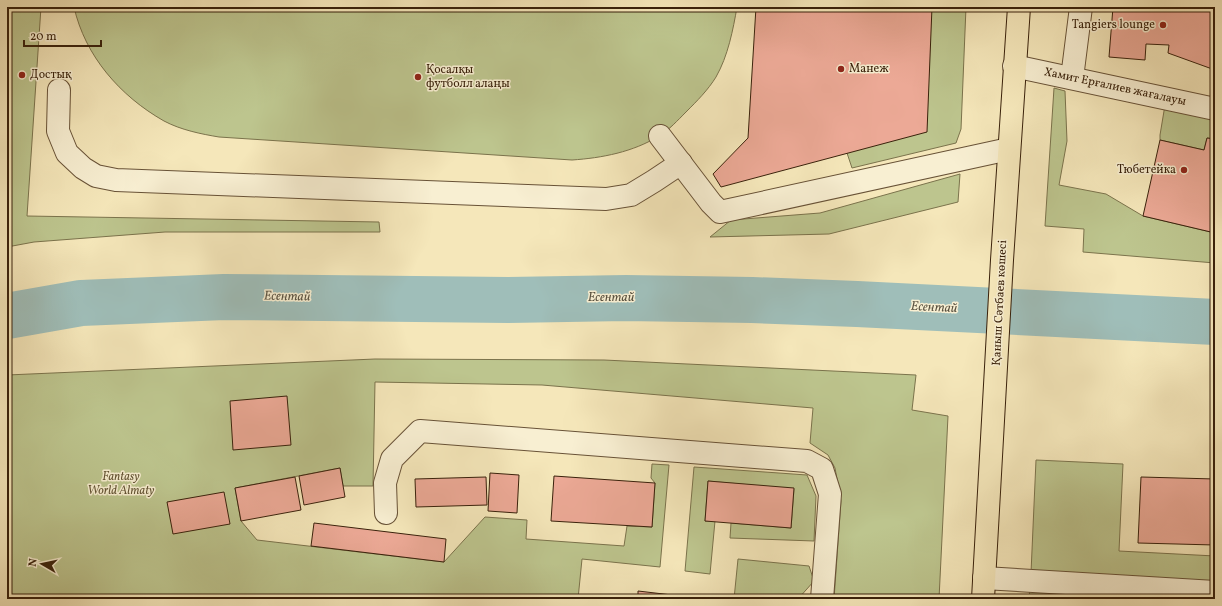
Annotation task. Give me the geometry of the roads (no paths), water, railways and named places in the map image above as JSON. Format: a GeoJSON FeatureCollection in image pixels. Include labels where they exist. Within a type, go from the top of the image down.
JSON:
{"type":"FeatureCollection","features":[{"type":"Feature","properties":{"kind":"main road","name":"Қаныш Сәтбаев көшесі"},"geometry":{"type":"LineString","coordinates":[[983,599],[1002,260],[1019,7]]}},
{"type":"Feature","properties":{"kind":"street"},"geometry":{"type":"LineString","coordinates":[[1072,78],[1081,7]]}},
{"type":"Feature","properties":{"kind":"street","name":"Хамит Ерғалиев жағалауы"},"geometry":{"type":"LineString","coordinates":[[1014,66],[1215,109]]}},
{"type":"Feature","properties":{"kind":"street"},"geometry":{"type":"LineString","coordinates":[[59,90],[58,131],[67,153],[83,168],[96,176],[116,180],[606,199],[631,195],[681,163]]}},
{"type":"Feature","properties":{"kind":"street"},"geometry":{"type":"LineString","coordinates":[[660,136],[711,203],[720,212],[1009,149]]}},
{"type":"Feature","properties":{"kind":"street"},"geometry":{"type":"LineString","coordinates":[[386,513],[385,483],[392,459],[420,430],[807,461],[822,469],[830,494],[822,599]]}},
{"type":"Feature","properties":{"kind":"street"},"geometry":{"type":"LineString","coordinates":[[984,578],[1215,592]]}},
{"type":"Feature","properties":{"kind":"waterway","name":"Есентай"},"geometry":{"type":"LineString","coordinates":[[7,316],[81,303],[224,297],[508,300],[626,298],[752,300],[857,304],[1215,322]]}},
{"type":"Feature","properties":{"kind":"place","name":"Tangiers lounge"},"geometry":{"type":"Point","coordinates":[1163,25]}},
{"type":"Feature","properties":{"kind":"place","name":"Манеж"},"geometry":{"type":"Point","coordinates":[841,69]}},
{"type":"Feature","properties":{"kind":"place","name":"Достық"},"geometry":{"type":"Point","coordinates":[22,75]}},
{"type":"Feature","properties":{"kind":"place","name":"Қосалқы футболл алаңы"},"geometry":{"type":"Point","coordinates":[418,77]}},
{"type":"Feature","properties":{"kind":"place","name":"Тюбетейка"},"geometry":{"type":"Point","coordinates":[1184,170]}},
{"type":"Feature","properties":{"kind":"park label","name":"Fantasy World Almaty"},"geometry":{"type":"Point","coordinates":[121,484]}}]}
